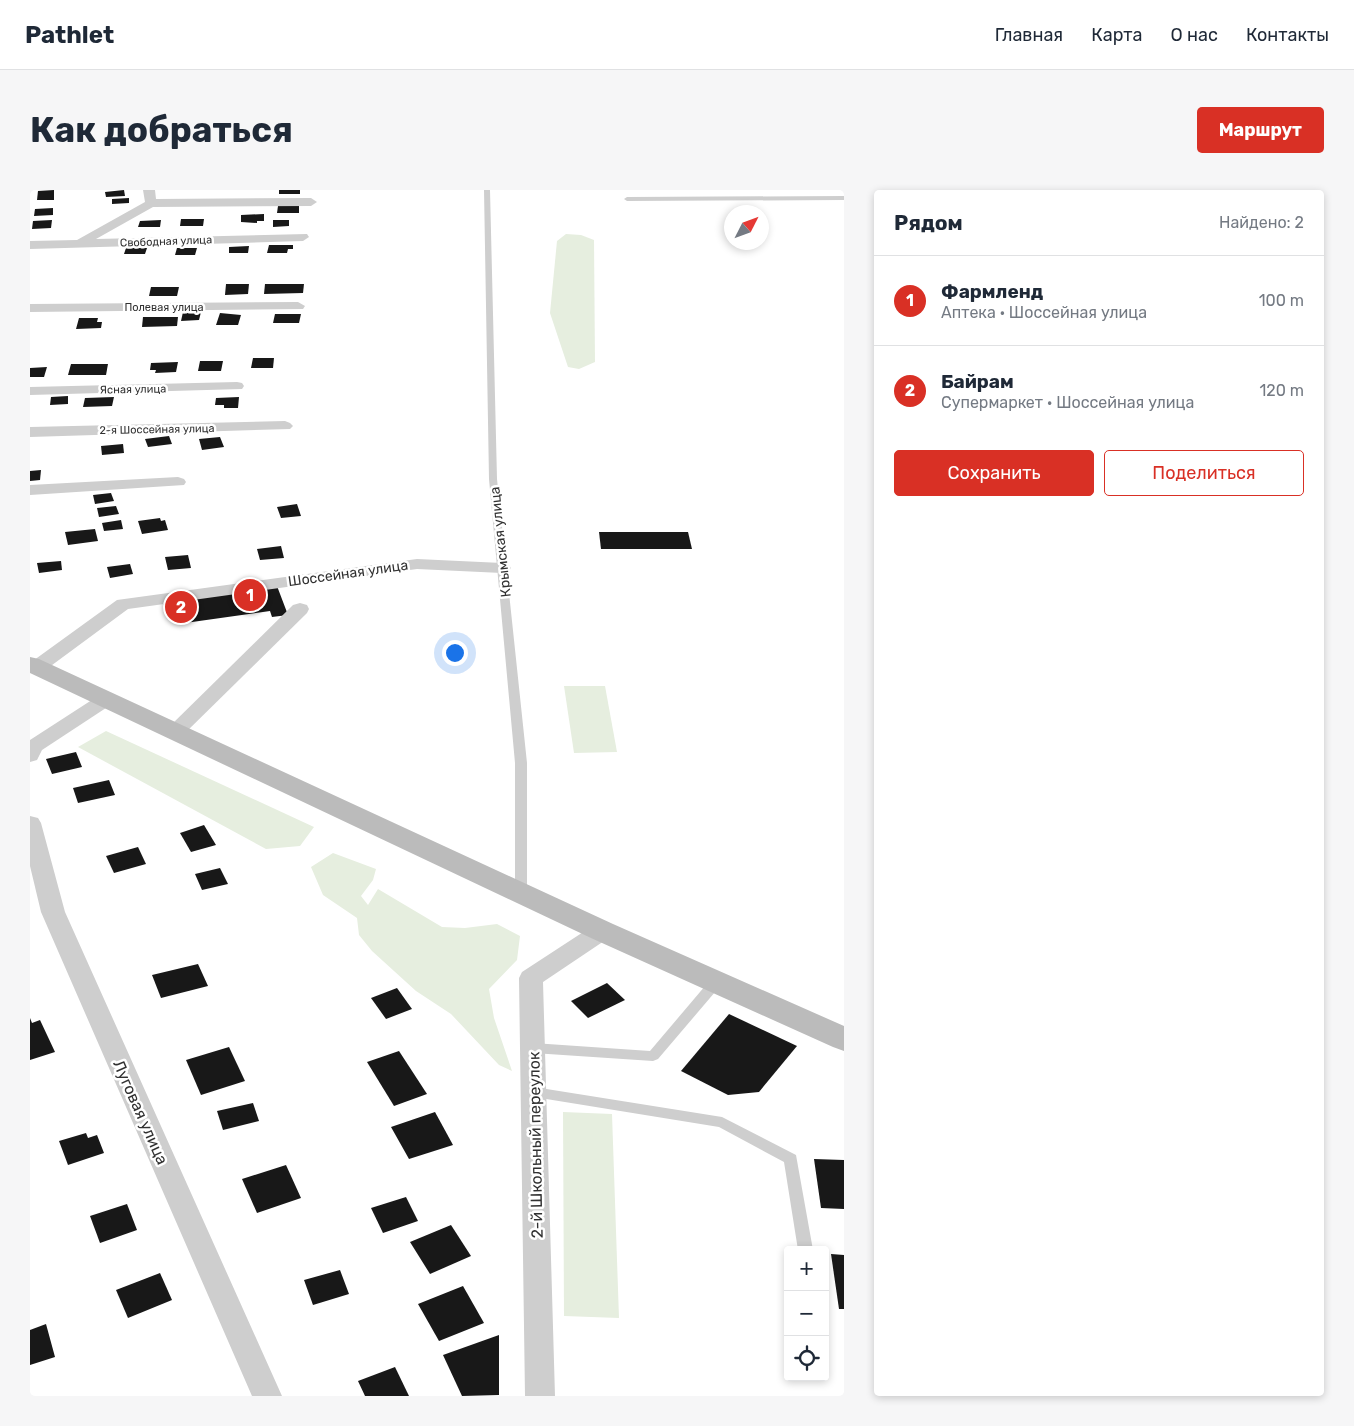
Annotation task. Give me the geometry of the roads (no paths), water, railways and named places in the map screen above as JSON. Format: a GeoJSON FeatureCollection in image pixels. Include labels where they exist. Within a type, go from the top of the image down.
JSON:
{"type":"FeatureCollection","features":[{"type":"Feature","properties":{"kind":"main road"},"geometry":{"type":"LineString","coordinates":[[33,666],[602,931],[844,1039]]}},
{"type":"Feature","properties":{"kind":"street"},"geometry":{"type":"LineString","coordinates":[[149,190],[151,203]]}},
{"type":"Feature","properties":{"kind":"street"},"geometry":{"type":"LineString","coordinates":[[80,243],[151,203],[311,202]]}},
{"type":"Feature","properties":{"kind":"street","name":"Свободная улица"},"geometry":{"type":"LineString","coordinates":[[30,245],[303,237]]}},
{"type":"Feature","properties":{"kind":"street","name":"Полевая улица"},"geometry":{"type":"LineString","coordinates":[[30,308],[298,306]]}},
{"type":"Feature","properties":{"kind":"street","name":"Ясная улица"},"geometry":{"type":"LineString","coordinates":[[30,390],[237,386]]}},
{"type":"Feature","properties":{"kind":"street","name":"2-я Шоссейная улица"},"geometry":{"type":"LineString","coordinates":[[30,432],[284,426]]}},
{"type":"Feature","properties":{"kind":"street"},"geometry":{"type":"LineString","coordinates":[[30,490],[178,482]]}},
{"type":"Feature","properties":{"kind":"street","name":"Шоссейная улица"},"geometry":{"type":"LineString","coordinates":[[33,666],[123,604],[418,564],[502,568]]}},
{"type":"Feature","properties":{"kind":"street"},"geometry":{"type":"LineString","coordinates":[[175,732],[300,609]]}},
{"type":"Feature","properties":{"kind":"street"},"geometry":{"type":"LineString","coordinates":[[30,756],[34,747],[105,700]]}},
{"type":"Feature","properties":{"kind":"street","name":"Луговая улица"},"geometry":{"type":"LineString","coordinates":[[30,823],[53,912],[267,1396]]}},
{"type":"Feature","properties":{"kind":"street","name":"2-й Школьный переулок"},"geometry":{"type":"LineString","coordinates":[[540,1396],[531,978],[602,931]]}},
{"type":"Feature","properties":{"kind":"lane","name":"Крымская улица"},"geometry":{"type":"LineString","coordinates":[[487,190],[494,479],[521,763],[521,893]]}},
{"type":"Feature","properties":{"kind":"lane"},"geometry":{"type":"LineString","coordinates":[[627,199],[844,198]]}},
{"type":"Feature","properties":{"kind":"lane"},"geometry":{"type":"LineString","coordinates":[[533,1048],[653,1056],[716,982]]}},
{"type":"Feature","properties":{"kind":"lane"},"geometry":{"type":"LineString","coordinates":[[534,1092],[722,1122],[791,1160],[805,1246]]}},
{"type":"Feature","properties":{"kind":"place","name":"Фармленд"},"geometry":{"type":"Point","coordinates":[250,595]}},
{"type":"Feature","properties":{"kind":"place","name":"Байрам"},"geometry":{"type":"Point","coordinates":[181,607]}}]}
